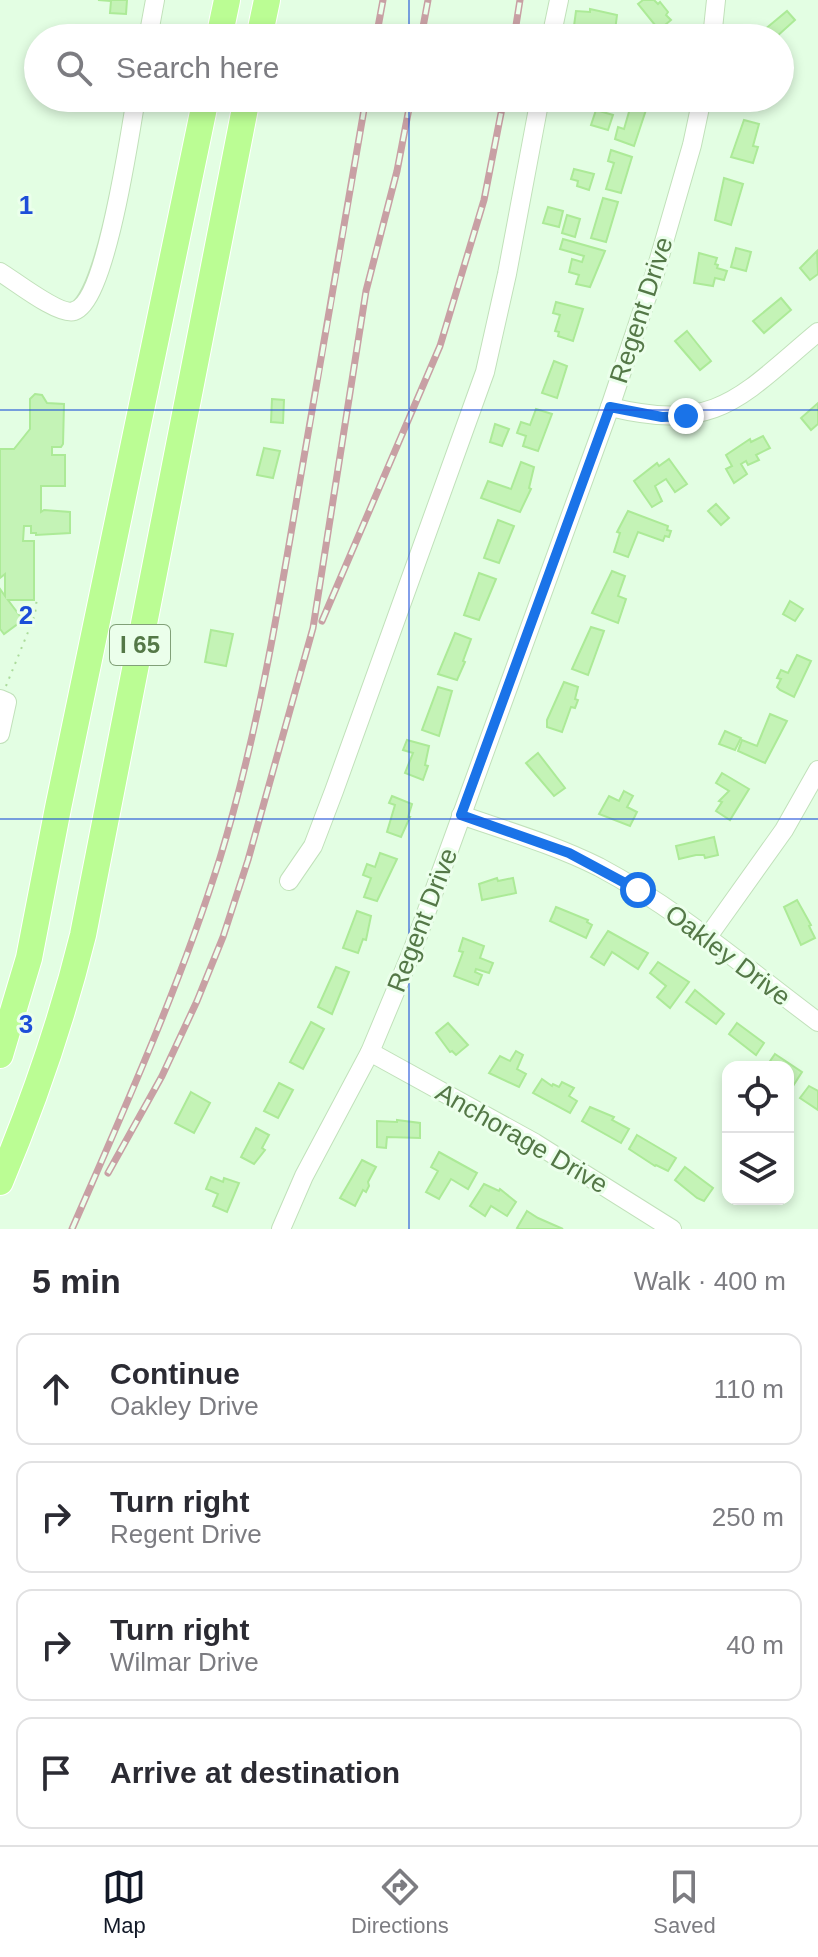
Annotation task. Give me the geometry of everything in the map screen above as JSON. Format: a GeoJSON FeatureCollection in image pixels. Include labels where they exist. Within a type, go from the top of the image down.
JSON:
{"type":"FeatureCollection","features":[{"type":"Feature","properties":{"kind":"highway"},"geometry":{"type":"LineString","coordinates":[[222,24],[227,0]]}},
{"type":"Feature","properties":{"kind":"highway"},"geometry":{"type":"LineString","coordinates":[[262,24],[267,0]]}},
{"type":"Feature","properties":{"kind":"highway","name":"I 65"},"geometry":{"type":"LineString","coordinates":[[0,1055],[29,958],[203,112]]}},
{"type":"Feature","properties":{"kind":"highway","name":"I 65"},"geometry":{"type":"LineString","coordinates":[[0,1182],[41,1080],[83,935],[244,112]]}},
{"type":"Feature","properties":{"kind":"street"},"geometry":{"type":"LineString","coordinates":[[151,24],[155,0]]}},
{"type":"Feature","properties":{"kind":"street"},"geometry":{"type":"LineString","coordinates":[[554,24],[559,0]]}},
{"type":"Feature","properties":{"kind":"street"},"geometry":{"type":"LineString","coordinates":[[713,24],[716,0]]}},
{"type":"Feature","properties":{"kind":"street"},"geometry":{"type":"LineString","coordinates":[[0,272],[60,310],[73,312],[85,305],[105,262],[133,112]]}},
{"type":"Feature","properties":{"kind":"street"},"geometry":{"type":"LineString","coordinates":[[289,881],[306,859],[318,833],[485,372],[537,112]]}},
{"type":"Feature","properties":{"kind":"street","name":"Regent Drive"},"geometry":{"type":"LineString","coordinates":[[281,1229],[299,1187],[370,1052],[413,949],[610,407],[655,273],[699,112]]}},
{"type":"Feature","properties":{"kind":"street"},"geometry":{"type":"LineString","coordinates":[[610,407],[671,417],[710,411],[747,391],[818,332]]}},
{"type":"Feature","properties":{"kind":"street"},"geometry":{"type":"LineString","coordinates":[[0,700],[7,702],[0,734]]}},
{"type":"Feature","properties":{"kind":"street"},"geometry":{"type":"LineString","coordinates":[[707,938],[784,830],[818,770]]}},
{"type":"Feature","properties":{"kind":"street","name":"Oakley Drive"},"geometry":{"type":"LineString","coordinates":[[461,815],[585,860],[638,890],[818,1022]]}},
{"type":"Feature","properties":{"kind":"street","name":"Anchorage Drive"},"geometry":{"type":"LineString","coordinates":[[370,1052],[510,1129],[672,1229]]}},
{"type":"Feature","properties":{"kind":"path"},"geometry":{"type":"LineString","coordinates":[[0,700],[34,617],[37,597]]}},
{"type":"Feature","properties":{"kind":"building"},"geometry":{"type":"Polygon","coordinates":[[[98,0],[127,0],[126,14],[110,13],[111,1],[98,0]]]}},
{"type":"Feature","properties":{"kind":"building"},"geometry":{"type":"Polygon","coordinates":[[[643,0],[660,2],[671,20],[666,24],[654,24],[638,4],[643,0]]]}},
{"type":"Feature","properties":{"kind":"building"},"geometry":{"type":"Polygon","coordinates":[[[590,9],[617,15],[616,24],[574,24],[576,11],[590,12],[590,9]]]}},
{"type":"Feature","properties":{"kind":"building"},"geometry":{"type":"Polygon","coordinates":[[[787,11],[795,20],[791,24],[771,24],[787,11]]]}},
{"type":"Feature","properties":{"kind":"building"},"geometry":{"type":"Polygon","coordinates":[[[595,112],[613,115],[608,130],[591,125],[595,112]]]}},
{"type":"Feature","properties":{"kind":"building"},"geometry":{"type":"Polygon","coordinates":[[[629,112],[645,112],[634,146],[615,139],[618,127],[624,129],[629,112]]]}},
{"type":"Feature","properties":{"kind":"building"},"geometry":{"type":"Polygon","coordinates":[[[744,120],[759,124],[753,146],[758,147],[753,163],[731,157],[744,120]]]}},
{"type":"Feature","properties":{"kind":"building"},"geometry":{"type":"Polygon","coordinates":[[[611,150],[632,157],[621,193],[606,189],[614,163],[608,161],[611,150]]]}},
{"type":"Feature","properties":{"kind":"building"},"geometry":{"type":"Polygon","coordinates":[[[574,169],[594,174],[589,190],[577,186],[578,181],[571,179],[574,169]]]}},
{"type":"Feature","properties":{"kind":"building"},"geometry":{"type":"Polygon","coordinates":[[[724,178],[743,184],[731,225],[715,220],[724,178]]]}},
{"type":"Feature","properties":{"kind":"building"},"geometry":{"type":"Polygon","coordinates":[[[603,198],[618,202],[606,242],[591,238],[603,198]]]}},
{"type":"Feature","properties":{"kind":"building"},"geometry":{"type":"Polygon","coordinates":[[[548,207],[563,211],[559,227],[543,223],[548,207]]]}},
{"type":"Feature","properties":{"kind":"building"},"geometry":{"type":"Polygon","coordinates":[[[567,215],[580,219],[575,237],[562,233],[567,215]]]}},
{"type":"Feature","properties":{"kind":"building"},"geometry":{"type":"Polygon","coordinates":[[[563,239],[605,251],[590,287],[576,284],[579,275],[569,272],[572,259],[582,262],[584,256],[560,249],[563,239]]]}},
{"type":"Feature","properties":{"kind":"building"},"geometry":{"type":"Polygon","coordinates":[[[736,248],[751,252],[746,271],[731,267],[736,248]]]}},
{"type":"Feature","properties":{"kind":"building"},"geometry":{"type":"Polygon","coordinates":[[[817,251],[818,274],[810,280],[800,268],[817,251]]]}},
{"type":"Feature","properties":{"kind":"building"},"geometry":{"type":"Polygon","coordinates":[[[699,253],[717,258],[717,268],[727,271],[724,280],[715,278],[713,286],[694,283],[699,253]]]}},
{"type":"Feature","properties":{"kind":"building"},"geometry":{"type":"Polygon","coordinates":[[[781,298],[791,310],[764,333],[753,321],[781,298]]]}},
{"type":"Feature","properties":{"kind":"building"},"geometry":{"type":"Polygon","coordinates":[[[556,302],[583,309],[573,341],[558,336],[559,332],[555,331],[560,315],[553,313],[556,302]]]}},
{"type":"Feature","properties":{"kind":"building"},"geometry":{"type":"Polygon","coordinates":[[[687,331],[711,361],[700,370],[675,341],[687,331]]]}},
{"type":"Feature","properties":{"kind":"building"},"geometry":{"type":"Polygon","coordinates":[[[554,361],[567,366],[557,398],[542,393],[554,361]]]}},
{"type":"Feature","properties":{"kind":"building"},"geometry":{"type":"Polygon","coordinates":[[[35,394],[42,395],[47,403],[64,404],[63,444],[52,447],[52,455],[65,455],[65,486],[41,486],[41,512],[70,512],[70,533],[36,535],[31,533],[31,526],[24,526],[23,541],[34,541],[34,600],[8,600],[23,620],[4,634],[0,629],[0,589],[5,596],[5,574],[0,578],[0,449],[14,449],[30,429],[30,399],[35,394]]]}},
{"type":"Feature","properties":{"kind":"building"},"geometry":{"type":"Polygon","coordinates":[[[272,399],[284,400],[283,423],[271,422],[272,399]]]}},
{"type":"Feature","properties":{"kind":"building"},"geometry":{"type":"Polygon","coordinates":[[[818,403],[818,424],[811,430],[801,418],[818,403]]]}},
{"type":"Feature","properties":{"kind":"building"},"geometry":{"type":"Polygon","coordinates":[[[536,409],[552,414],[538,451],[523,446],[526,436],[517,433],[521,422],[530,425],[536,409]]]}},
{"type":"Feature","properties":{"kind":"building"},"geometry":{"type":"Polygon","coordinates":[[[495,424],[509,429],[502,446],[490,442],[495,424]]]}},
{"type":"Feature","properties":{"kind":"building"},"geometry":{"type":"Polygon","coordinates":[[[763,436],[770,448],[756,455],[759,460],[748,465],[746,461],[741,464],[747,474],[734,483],[726,469],[732,466],[726,455],[750,439],[751,442],[763,436]]]}},
{"type":"Feature","properties":{"kind":"building"},"geometry":{"type":"Polygon","coordinates":[[[264,448],[280,451],[273,478],[257,475],[264,448]]]}},
{"type":"Feature","properties":{"kind":"building"},"geometry":{"type":"Polygon","coordinates":[[[669,459],[687,484],[675,492],[666,479],[655,486],[662,501],[652,507],[634,481],[657,463],[659,466],[669,459]]]}},
{"type":"Feature","properties":{"kind":"building"},"geometry":{"type":"Polygon","coordinates":[[[521,462],[534,467],[531,489],[520,512],[481,498],[488,481],[511,489],[521,462]]]}},
{"type":"Feature","properties":{"kind":"building"},"geometry":{"type":"Polygon","coordinates":[[[716,504],[729,518],[721,525],[708,511],[716,504]]]}},
{"type":"Feature","properties":{"kind":"building"},"geometry":{"type":"Polygon","coordinates":[[[628,511],[668,526],[667,530],[671,531],[669,537],[665,536],[663,541],[638,532],[628,557],[614,552],[620,533],[617,532],[628,511]]]}},
{"type":"Feature","properties":{"kind":"building"},"geometry":{"type":"Polygon","coordinates":[[[498,520],[514,526],[499,563],[484,558],[498,520]]]}},
{"type":"Feature","properties":{"kind":"building"},"geometry":{"type":"Polygon","coordinates":[[[612,571],[625,576],[618,596],[626,599],[618,623],[592,613],[612,571]]]}},
{"type":"Feature","properties":{"kind":"building"},"geometry":{"type":"Polygon","coordinates":[[[479,573],[496,579],[479,620],[464,615],[479,573]]]}},
{"type":"Feature","properties":{"kind":"building"},"geometry":{"type":"Polygon","coordinates":[[[790,601],[803,609],[795,621],[783,614],[790,601]]]}},
{"type":"Feature","properties":{"kind":"building"},"geometry":{"type":"Polygon","coordinates":[[[591,627],[604,631],[588,675],[572,669],[591,627]]]}},
{"type":"Feature","properties":{"kind":"building"},"geometry":{"type":"Polygon","coordinates":[[[211,630],[233,634],[226,666],[205,662],[211,630]]]}},
{"type":"Feature","properties":{"kind":"building"},"geometry":{"type":"Polygon","coordinates":[[[455,633],[471,639],[457,680],[438,674],[455,633]]]}},
{"type":"Feature","properties":{"kind":"building"},"geometry":{"type":"Polygon","coordinates":[[[797,655],[811,661],[794,697],[777,687],[781,679],[777,678],[781,670],[788,673],[797,655]]]}},
{"type":"Feature","properties":{"kind":"building"},"geometry":{"type":"Polygon","coordinates":[[[564,682],[578,687],[575,699],[578,700],[575,708],[571,707],[562,732],[547,727],[547,720],[564,682]]]}},
{"type":"Feature","properties":{"kind":"building"},"geometry":{"type":"Polygon","coordinates":[[[438,687],[452,691],[439,736],[422,730],[438,687]]]}},
{"type":"Feature","properties":{"kind":"building"},"geometry":{"type":"Polygon","coordinates":[[[770,714],[787,721],[765,763],[738,751],[742,740],[757,746],[770,714]]]}},
{"type":"Feature","properties":{"kind":"building"},"geometry":{"type":"Polygon","coordinates":[[[725,731],[741,738],[735,750],[719,744],[725,731]]]}},
{"type":"Feature","properties":{"kind":"building"},"geometry":{"type":"Polygon","coordinates":[[[407,740],[429,746],[425,765],[428,766],[423,780],[405,773],[413,753],[403,750],[407,740]]]}},
{"type":"Feature","properties":{"kind":"building"},"geometry":{"type":"Polygon","coordinates":[[[538,753],[565,788],[554,796],[526,763],[538,753]]]}},
{"type":"Feature","properties":{"kind":"building"},"geometry":{"type":"Polygon","coordinates":[[[722,773],[749,789],[730,820],[716,811],[722,802],[719,801],[729,791],[716,783],[722,773]]]}},
{"type":"Feature","properties":{"kind":"building"},"geometry":{"type":"Polygon","coordinates":[[[624,791],[633,796],[627,807],[637,812],[630,826],[599,814],[609,796],[619,801],[624,791]]]}},
{"type":"Feature","properties":{"kind":"building"},"geometry":{"type":"Polygon","coordinates":[[[392,796],[412,804],[401,837],[387,832],[395,805],[389,803],[392,796]]]}},
{"type":"Feature","properties":{"kind":"building"},"geometry":{"type":"Polygon","coordinates":[[[714,837],[718,855],[679,859],[676,846],[714,837]]]}},
{"type":"Feature","properties":{"kind":"building"},"geometry":{"type":"Polygon","coordinates":[[[380,853],[397,859],[377,901],[364,897],[371,878],[363,875],[367,864],[375,867],[380,853]]]}},
{"type":"Feature","properties":{"kind":"building"},"geometry":{"type":"Polygon","coordinates":[[[497,878],[498,881],[513,878],[516,893],[482,900],[479,884],[497,878]]]}},
{"type":"Feature","properties":{"kind":"building"},"geometry":{"type":"Polygon","coordinates":[[[797,900],[815,938],[801,945],[784,907],[797,900]]]}},
{"type":"Feature","properties":{"kind":"building"},"geometry":{"type":"Polygon","coordinates":[[[556,907],[588,920],[592,925],[586,938],[550,921],[556,907]]]}},
{"type":"Feature","properties":{"kind":"building"},"geometry":{"type":"Polygon","coordinates":[[[357,911],[371,916],[366,940],[363,939],[358,953],[343,948],[357,911]]]}},
{"type":"Feature","properties":{"kind":"building"},"geometry":{"type":"Polygon","coordinates":[[[608,931],[648,953],[638,969],[612,952],[604,965],[591,957],[608,931]]]}},
{"type":"Feature","properties":{"kind":"building"},"geometry":{"type":"Polygon","coordinates":[[[463,938],[484,946],[480,958],[493,963],[489,973],[476,969],[475,972],[482,975],[478,985],[454,976],[463,952],[459,951],[463,938]]]}},
{"type":"Feature","properties":{"kind":"building"},"geometry":{"type":"Polygon","coordinates":[[[658,962],[689,982],[670,1008],[657,997],[666,986],[650,973],[658,962]]]}},
{"type":"Feature","properties":{"kind":"building"},"geometry":{"type":"Polygon","coordinates":[[[336,967],[349,972],[332,1014],[318,1007],[336,967]]]}},
{"type":"Feature","properties":{"kind":"building"},"geometry":{"type":"Polygon","coordinates":[[[695,990],[724,1014],[716,1024],[686,1002],[695,990]]]}},
{"type":"Feature","properties":{"kind":"building"},"geometry":{"type":"Polygon","coordinates":[[[311,1022],[324,1029],[303,1069],[290,1062],[311,1022]]]}},
{"type":"Feature","properties":{"kind":"building"},"geometry":{"type":"Polygon","coordinates":[[[448,1023],[468,1045],[456,1055],[450,1052],[436,1033],[448,1023]]]}},
{"type":"Feature","properties":{"kind":"building"},"geometry":{"type":"Polygon","coordinates":[[[737,1023],[764,1043],[756,1055],[729,1034],[737,1023]]]}},
{"type":"Feature","properties":{"kind":"building"},"geometry":{"type":"Polygon","coordinates":[[[516,1051],[523,1055],[517,1069],[526,1074],[519,1087],[489,1073],[500,1056],[510,1061],[516,1051]]]}},
{"type":"Feature","properties":{"kind":"building"},"geometry":{"type":"Polygon","coordinates":[[[775,1054],[786,1061],[770,1061],[775,1054]]]}},
{"type":"Feature","properties":{"kind":"building"},"geometry":{"type":"Polygon","coordinates":[[[794,1067],[802,1072],[794,1084],[794,1067]]]}},
{"type":"Feature","properties":{"kind":"building"},"geometry":{"type":"Polygon","coordinates":[[[542,1079],[552,1086],[559,1087],[562,1082],[574,1088],[569,1096],[577,1101],[570,1113],[533,1093],[542,1079]]]}},
{"type":"Feature","properties":{"kind":"building"},"geometry":{"type":"Polygon","coordinates":[[[279,1083],[293,1090],[278,1118],[264,1111],[279,1083]]]}},
{"type":"Feature","properties":{"kind":"building"},"geometry":{"type":"Polygon","coordinates":[[[809,1086],[818,1091],[818,1110],[800,1098],[809,1086]]]}},
{"type":"Feature","properties":{"kind":"building"},"geometry":{"type":"Polygon","coordinates":[[[191,1092],[210,1103],[194,1133],[175,1123],[191,1092]]]}},
{"type":"Feature","properties":{"kind":"building"},"geometry":{"type":"Polygon","coordinates":[[[590,1107],[614,1117],[612,1120],[629,1129],[621,1143],[582,1121],[590,1107]]]}},
{"type":"Feature","properties":{"kind":"building"},"geometry":{"type":"Polygon","coordinates":[[[377,1121],[420,1123],[420,1138],[387,1137],[386,1148],[377,1147],[377,1121]]]}},
{"type":"Feature","properties":{"kind":"building"},"geometry":{"type":"Polygon","coordinates":[[[256,1128],[269,1135],[262,1148],[265,1150],[254,1164],[241,1157],[256,1128]]]}},
{"type":"Feature","properties":{"kind":"building"},"geometry":{"type":"Polygon","coordinates":[[[637,1135],[676,1158],[668,1171],[629,1149],[637,1135]]]}},
{"type":"Feature","properties":{"kind":"building"},"geometry":{"type":"Polygon","coordinates":[[[439,1152],[477,1173],[468,1189],[451,1179],[439,1199],[426,1192],[438,1171],[431,1167],[439,1152]]]}},
{"type":"Feature","properties":{"kind":"building"},"geometry":{"type":"Polygon","coordinates":[[[362,1160],[376,1167],[366,1192],[363,1190],[355,1206],[340,1198],[362,1160]]]}},
{"type":"Feature","properties":{"kind":"building"},"geometry":{"type":"Polygon","coordinates":[[[685,1167],[713,1188],[704,1201],[675,1180],[685,1167]]]}},
{"type":"Feature","properties":{"kind":"building"},"geometry":{"type":"Polygon","coordinates":[[[211,1177],[239,1183],[227,1212],[213,1206],[218,1194],[206,1189],[211,1177]]]}},
{"type":"Feature","properties":{"kind":"building"},"geometry":{"type":"Polygon","coordinates":[[[484,1184],[500,1189],[516,1202],[507,1216],[491,1206],[485,1216],[470,1206],[484,1184]]]}},
{"type":"Feature","properties":{"kind":"building"},"geometry":{"type":"Polygon","coordinates":[[[527,1211],[538,1218],[563,1229],[517,1228],[527,1211]]]}},
{"type":"Feature","properties":{"kind":"railway"},"geometry":{"type":"LineString","coordinates":[[379,24],[383,0]]}},
{"type":"Feature","properties":{"kind":"railway"},"geometry":{"type":"LineString","coordinates":[[424,24],[428,0]]}},
{"type":"Feature","properties":{"kind":"railway"},"geometry":{"type":"LineString","coordinates":[[516,24],[520,0]]}},
{"type":"Feature","properties":{"kind":"railway"},"geometry":{"type":"LineString","coordinates":[[72,1229],[170,999],[204,906],[233,812],[275,627],[364,112]]}},
{"type":"Feature","properties":{"kind":"railway"},"geometry":{"type":"LineString","coordinates":[[108,1173],[162,1076],[197,1001],[223,937],[248,860],[313,628],[366,291],[397,171],[408,112]]}},
{"type":"Feature","properties":{"kind":"railway"},"geometry":{"type":"LineString","coordinates":[[322,621],[440,346],[484,200],[501,112]]}},
{"type":"Feature","properties":{"kind":"route"},"geometry":{"type":"LineString","coordinates":[[638,890],[569,853],[461,815],[610,407],[662,417],[686,416]]}}]}
